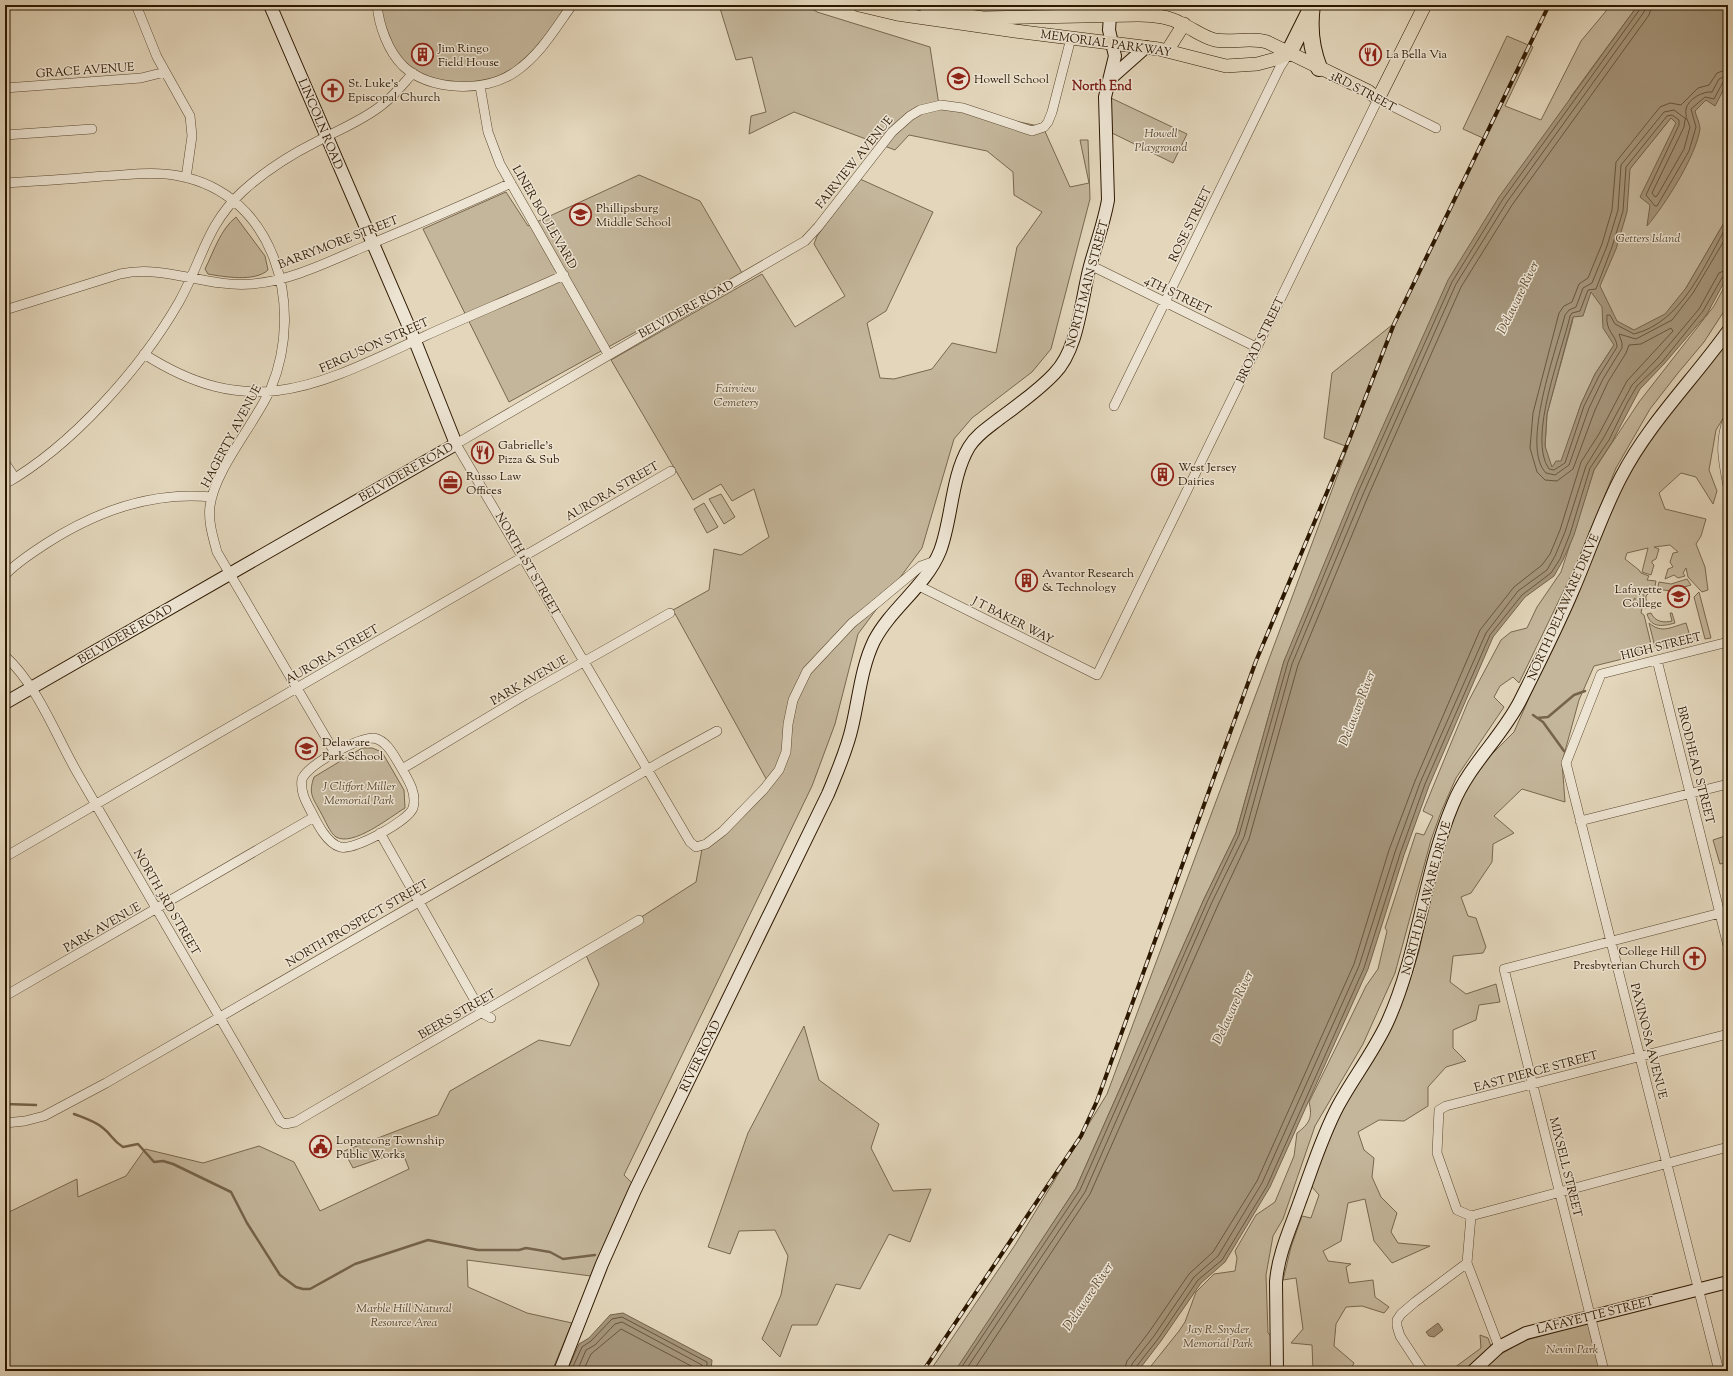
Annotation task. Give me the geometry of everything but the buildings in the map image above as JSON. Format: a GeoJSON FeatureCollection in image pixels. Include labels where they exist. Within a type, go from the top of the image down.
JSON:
{"type":"FeatureCollection","features":[{"type":"Feature","properties":{"kind":"highway"},"geometry":{"type":"LineString","coordinates":[[1289,53],[1312,7]]}},
{"type":"Feature","properties":{"kind":"highway"},"geometry":{"type":"LineString","coordinates":[[1312,7],[1313,51],[1319,68]]}},
{"type":"Feature","properties":{"kind":"main road","name":"LINCOLN ROAD"},"geometry":{"type":"LineString","coordinates":[[270,5],[372,243]]}},
{"type":"Feature","properties":{"kind":"main road","name":"MEMORIAL PARKWAY"},"geometry":{"type":"LineString","coordinates":[[859,5],[902,14],[1167,51],[1212,64],[1233,66],[1270,61],[1289,53]]}},
{"type":"Feature","properties":{"kind":"main road","name":"MEMORIAL PARKWAY"},"geometry":{"type":"LineString","coordinates":[[924,5],[946,12],[976,17],[1155,15],[1170,18],[1209,38],[1224,41],[1264,41],[1289,53]]}},
{"type":"Feature","properties":{"kind":"main road","name":"BROAD STREET"},"geometry":{"type":"LineString","coordinates":[[1378,99],[1425,5]]}},
{"type":"Feature","properties":{"kind":"main road"},"geometry":{"type":"LineString","coordinates":[[1058,36],[1060,16]]}},
{"type":"Feature","properties":{"kind":"main road","name":"NORTH MAIN STREET"},"geometry":{"type":"LineString","coordinates":[[917,585],[935,561],[940,549],[953,496],[969,447],[984,431],[1034,393],[1061,366],[1074,336],[1090,265],[1105,217],[1108,200],[1105,97],[1115,60],[1108,30],[1110,16]]}},
{"type":"Feature","properties":{"kind":"main road"},"geometry":{"type":"LineString","coordinates":[[1167,51],[1184,24]]}},
{"type":"Feature","properties":{"kind":"main road"},"geometry":{"type":"LineString","coordinates":[[1111,78],[1146,48]]}},
{"type":"Feature","properties":{"kind":"main road","name":"3RD STREET"},"geometry":{"type":"LineString","coordinates":[[1289,53],[1368,91],[1378,99]]}},
{"type":"Feature","properties":{"kind":"main road","name":"NORTH 1ST STREET"},"geometry":{"type":"LineString","coordinates":[[372,243],[415,341],[456,444]]}},
{"type":"Feature","properties":{"kind":"main road","name":"NORTH DELAWARE DRIVE"},"geometry":{"type":"LineString","coordinates":[[1279,1369],[1276,1282],[1277,1268],[1285,1242],[1323,1136],[1339,1104],[1386,1024],[1406,974],[1417,937],[1437,850],[1454,802],[1463,782],[1518,704],[1572,594],[1620,478],[1659,418],[1728,331]]}},
{"type":"Feature","properties":{"kind":"main road","name":"BELVIDERE ROAD"},"geometry":{"type":"LineString","coordinates":[[5,703],[456,444]]}},
{"type":"Feature","properties":{"kind":"main road","name":"RIVER ROAD"},"geometry":{"type":"LineString","coordinates":[[560,1371],[602,1264],[635,1190],[828,794],[852,728],[864,670],[874,642],[888,619],[917,585]]}},
{"type":"Feature","properties":{"kind":"main road","name":"LAFAYETTE STREET"},"geometry":{"type":"LineString","coordinates":[[1473,1371],[1499,1347],[1526,1333],[1728,1282]]}},
{"type":"Feature","properties":{"kind":"street"},"geometry":{"type":"LineString","coordinates":[[136,5],[146,34],[165,72],[185,104],[192,123],[192,136],[186,178]]}},
{"type":"Feature","properties":{"kind":"street"},"geometry":{"type":"LineString","coordinates":[[377,5],[380,23],[387,41],[399,60],[413,72],[432,80],[454,86],[480,86],[504,79],[523,66],[538,52],[572,5]]}},
{"type":"Feature","properties":{"kind":"street","name":"FAIRVIEW AVENUE"},"geometry":{"type":"LineString","coordinates":[[806,240],[818,227],[900,123],[910,116],[931,107],[951,106],[963,108],[1032,131],[1044,127],[1052,112],[1071,38]]}},
{"type":"Feature","properties":{"kind":"street","name":"ROSE STREET"},"geometry":{"type":"LineString","coordinates":[[1114,406],[1280,67],[1289,53]]}},
{"type":"Feature","properties":{"kind":"street","name":"GRACE AVENUE"},"geometry":{"type":"LineString","coordinates":[[5,88],[141,78],[165,72]]}},
{"type":"Feature","properties":{"kind":"street"},"geometry":{"type":"LineString","coordinates":[[5,484],[44,457],[77,428],[107,398],[144,354],[180,301],[211,231],[233,201],[276,165],[383,105],[400,89],[413,72]]}},
{"type":"Feature","properties":{"kind":"street","name":"LINER BOULEVARD"},"geometry":{"type":"LineString","coordinates":[[480,86],[488,132],[500,164],[608,354]]}},
{"type":"Feature","properties":{"kind":"street","name":"3RD STREET"},"geometry":{"type":"LineString","coordinates":[[1378,99],[1436,128]]}},
{"type":"Feature","properties":{"kind":"street","name":"BROAD STREET"},"geometry":{"type":"LineString","coordinates":[[1097,675],[1378,99]]}},
{"type":"Feature","properties":{"kind":"street"},"geometry":{"type":"LineString","coordinates":[[5,135],[92,129]]}},
{"type":"Feature","properties":{"kind":"street","name":"HAGERTY AVENUE"},"geometry":{"type":"LineString","coordinates":[[5,183],[153,173],[186,178],[208,185],[233,201],[246,211],[263,234],[277,262],[284,300],[281,349],[276,373],[268,392],[221,475],[212,497],[210,516],[212,533],[217,552],[335,753]]}},
{"type":"Feature","properties":{"kind":"street","name":"BARRYMORE STREET"},"geometry":{"type":"LineString","coordinates":[[5,310],[128,272],[168,273],[234,285],[259,284],[315,267],[511,183]]}},
{"type":"Feature","properties":{"kind":"street","name":"BELVIDERE ROAD"},"geometry":{"type":"LineString","coordinates":[[456,444],[608,354],[806,240]]}},
{"type":"Feature","properties":{"kind":"street","name":"4TH STREET"},"geometry":{"type":"LineString","coordinates":[[1090,265],[1256,347]]}},
{"type":"Feature","properties":{"kind":"street","name":"FERGUSON STREET"},"geometry":{"type":"LineString","coordinates":[[144,354],[183,375],[207,384],[244,392],[291,390],[334,378],[564,275]]}},
{"type":"Feature","properties":{"kind":"street"},"geometry":{"type":"LineString","coordinates":[[1728,418],[1721,442],[1728,486]]}},
{"type":"Feature","properties":{"kind":"street","name":"NORTH 1ST STREET"},"geometry":{"type":"LineString","coordinates":[[456,444],[693,846],[700,847],[723,831],[764,789],[779,770],[786,752],[788,724],[793,700],[807,671],[857,619],[922,566],[935,561]]}},
{"type":"Feature","properties":{"kind":"street"},"geometry":{"type":"LineString","coordinates":[[5,462],[15,478]]}},
{"type":"Feature","properties":{"kind":"street","name":"AURORA STREET"},"geometry":{"type":"LineString","coordinates":[[5,856],[671,471]]}},
{"type":"Feature","properties":{"kind":"street"},"geometry":{"type":"LineString","coordinates":[[5,575],[28,556],[66,531],[113,509],[132,503],[168,496],[212,497]]}},
{"type":"Feature","properties":{"kind":"street","name":"J T BAKER WAY"},"geometry":{"type":"LineString","coordinates":[[917,585],[1097,675]]}},
{"type":"Feature","properties":{"kind":"street","name":"PARK AVENUE"},"geometry":{"type":"LineString","coordinates":[[402,769],[585,661],[670,613]]}},
{"type":"Feature","properties":{"kind":"street","name":"HIGH STREET"},"geometry":{"type":"LineString","coordinates":[[1601,674],[1728,642]]}},
{"type":"Feature","properties":{"kind":"street","name":"NORTH 3RD STREET"},"geometry":{"type":"LineString","coordinates":[[5,656],[20,672],[31,688],[96,804],[280,1121],[285,1124]]}},
{"type":"Feature","properties":{"kind":"street","name":"BRODHEAD STREET"},"geometry":{"type":"LineString","coordinates":[[1657,660],[1690,793],[1724,912],[1728,946]]}},
{"type":"Feature","properties":{"kind":"street","name":"PAXINOSA AVENUE"},"geometry":{"type":"LineString","coordinates":[[1601,674],[1566,763],[1612,940],[1719,1371]]}},
{"type":"Feature","properties":{"kind":"street","name":"NORTH PROSPECT STREET"},"geometry":{"type":"LineString","coordinates":[[5,1123],[25,1121],[44,1116],[61,1108],[647,769],[717,731]]}},
{"type":"Feature","properties":{"kind":"street"},"geometry":{"type":"LineString","coordinates":[[366,739],[378,739],[389,748],[414,793],[413,808],[405,819],[353,847],[341,847],[330,841],[314,817],[303,796],[302,779],[312,767],[335,753],[366,739]]}},
{"type":"Feature","properties":{"kind":"street"},"geometry":{"type":"LineString","coordinates":[[1580,821],[1728,784]]}},
{"type":"Feature","properties":{"kind":"street","name":"PARK AVENUE"},"geometry":{"type":"LineString","coordinates":[[5,996],[314,817]]}},
{"type":"Feature","properties":{"kind":"street"},"geometry":{"type":"LineString","coordinates":[[380,833],[482,1013],[491,1018]]}},
{"type":"Feature","properties":{"kind":"street"},"geometry":{"type":"LineString","coordinates":[[1612,940],[1724,912]]}},
{"type":"Feature","properties":{"kind":"street","name":"BEERS STREET"},"geometry":{"type":"LineString","coordinates":[[285,1124],[295,1122],[639,920]]}},
{"type":"Feature","properties":{"kind":"street","name":"MIXSELL STREET"},"geometry":{"type":"LineString","coordinates":[[1604,1371],[1504,968],[1612,940]]}},
{"type":"Feature","properties":{"kind":"street","name":"EAST PIERCE STREET"},"geometry":{"type":"LineString","coordinates":[[1471,1216],[1457,1210],[1443,1173],[1437,1153],[1439,1110],[1446,1106],[1728,1034]]}},
{"type":"Feature","properties":{"kind":"street"},"geometry":{"type":"LineString","coordinates":[[1499,1347],[1467,1263],[1471,1216],[1728,1147]]}},
{"type":"Feature","properties":{"kind":"street"},"geometry":{"type":"LineString","coordinates":[[1423,1371],[1400,1336],[1397,1320],[1401,1314],[1415,1302],[1467,1263]]}},
{"type":"Feature","properties":{"kind":"green space"},"geometry":{"type":"Polygon","coordinates":[[[377,5],[572,5],[531,59],[480,86],[432,80],[399,60],[377,5]]]}},
{"type":"Feature","properties":{"kind":"green space"},"geometry":{"type":"Polygon","coordinates":[[[719,5],[806,5],[817,12],[930,47],[939,105],[1043,127],[1070,187],[1089,183],[1080,140],[1088,140],[1090,199],[1051,349],[1032,372],[972,418],[954,439],[922,548],[858,634],[835,724],[812,786],[624,1175],[632,1183],[591,1276],[467,1260],[468,1287],[527,1313],[572,1323],[552,1371],[5,1371],[5,1214],[77,1179],[78,1197],[126,1176],[145,1149],[203,1163],[259,1146],[294,1162],[320,1211],[409,1169],[402,1151],[353,1168],[344,1151],[438,1115],[450,1091],[539,1040],[570,1046],[599,984],[585,953],[696,882],[702,849],[769,784],[673,610],[709,590],[714,549],[741,555],[769,537],[754,489],[732,501],[721,484],[693,500],[611,360],[762,274],[795,327],[845,296],[814,244],[817,236],[860,179],[933,212],[886,311],[867,323],[880,378],[894,379],[932,369],[952,343],[996,353],[1017,247],[1042,212],[1014,195],[1013,172],[987,151],[909,135],[895,150],[794,112],[749,134],[751,116],[766,112],[752,57],[736,60],[719,5]]]}},
{"type":"Feature","properties":{"kind":"green space"},"geometry":{"type":"Polygon","coordinates":[[[877,5],[915,5],[945,16],[877,5]]]}},
{"type":"Feature","properties":{"kind":"green space"},"geometry":{"type":"Polygon","coordinates":[[[950,5],[1132,5],[988,13],[950,5]]]}},
{"type":"Feature","properties":{"kind":"green space"},"geometry":{"type":"Polygon","coordinates":[[[1611,5],[1638,5],[1572,95],[1284,661],[1236,833],[1204,899],[1076,1188],[956,1371],[930,1371],[1015,1245],[1107,1094],[1348,447],[1324,438],[1332,373],[1397,321],[1405,300],[1485,139],[1463,129],[1507,36],[1533,47],[1505,106],[1541,120],[1581,41],[1611,5]]]}},
{"type":"Feature","properties":{"kind":"green space","name":"Getters Island"},"geometry":{"type":"Polygon","coordinates":[[[1728,62],[1728,216],[1686,288],[1672,318],[1614,345],[1595,374],[1581,404],[1573,428],[1556,510],[1545,446],[1547,414],[1572,323],[1593,214],[1697,86],[1728,62]]]}},
{"type":"Feature","properties":{"kind":"green space","name":"Howell Playground"},"geometry":{"type":"Polygon","coordinates":[[[1111,98],[1187,134],[1173,163],[1112,133],[1111,98]]]}},
{"type":"Feature","properties":{"kind":"green space"},"geometry":{"type":"Polygon","coordinates":[[[639,175],[700,201],[742,273],[509,402],[423,229],[506,192],[528,226],[639,175]]]}},
{"type":"Feature","properties":{"kind":"green space"},"geometry":{"type":"Polygon","coordinates":[[[236,217],[265,256],[268,270],[256,276],[240,278],[208,274],[205,269],[218,241],[230,222],[236,217]]]}},
{"type":"Feature","properties":{"kind":"green space","name":"Jay R. Snyder Memorial Park"},"geometry":{"type":"Polygon","coordinates":[[[1728,280],[1728,305],[1704,342],[1650,409],[1616,468],[1579,559],[1519,683],[1513,677],[1500,686],[1494,697],[1504,707],[1456,778],[1441,812],[1431,840],[1395,973],[1363,1044],[1315,1126],[1283,1219],[1273,1236],[1266,1275],[1268,1333],[1277,1342],[1277,1371],[1147,1371],[1185,1322],[1196,1292],[1214,1274],[1235,1271],[1237,1258],[1235,1251],[1256,1215],[1275,1202],[1294,1156],[1297,1133],[1309,1120],[1309,1102],[1366,986],[1378,969],[1387,931],[1385,928],[1416,833],[1424,835],[1433,816],[1423,811],[1468,702],[1501,640],[1511,632],[1527,628],[1537,607],[1561,572],[1594,470],[1639,402],[1714,306],[1728,280]]]}},
{"type":"Feature","properties":{"kind":"green space"},"geometry":{"type":"Polygon","coordinates":[[[1728,338],[1728,410],[1716,430],[1709,470],[1717,491],[1713,504],[1696,477],[1681,473],[1659,493],[1665,509],[1706,519],[1701,536],[1696,544],[1705,567],[1708,590],[1702,592],[1688,577],[1686,568],[1683,573],[1685,576],[1678,578],[1674,575],[1665,579],[1668,569],[1673,567],[1670,562],[1673,553],[1678,552],[1670,545],[1654,547],[1659,549],[1656,559],[1652,561],[1654,565],[1651,575],[1642,572],[1648,548],[1627,553],[1625,559],[1641,573],[1649,576],[1647,580],[1656,581],[1655,586],[1642,592],[1640,601],[1635,602],[1635,598],[1633,601],[1634,605],[1640,603],[1642,608],[1641,613],[1644,615],[1652,648],[1651,652],[1594,666],[1579,700],[1562,762],[1565,802],[1522,789],[1494,816],[1514,833],[1493,844],[1492,862],[1471,893],[1461,897],[1468,916],[1476,918],[1486,947],[1483,953],[1453,956],[1450,982],[1466,994],[1496,984],[1500,1002],[1479,1005],[1476,1020],[1453,1030],[1453,1048],[1466,1061],[1446,1067],[1428,1087],[1428,1106],[1404,1121],[1379,1120],[1358,1132],[1364,1150],[1374,1158],[1372,1177],[1381,1197],[1397,1213],[1391,1232],[1398,1243],[1430,1246],[1392,1263],[1374,1241],[1365,1199],[1348,1203],[1341,1241],[1323,1251],[1328,1261],[1351,1264],[1346,1267],[1349,1283],[1373,1280],[1375,1297],[1389,1307],[1384,1313],[1362,1306],[1346,1307],[1336,1324],[1334,1346],[1354,1363],[1350,1371],[1313,1371],[1312,1345],[1291,1343],[1303,1329],[1296,1278],[1283,1280],[1291,1247],[1302,1216],[1311,1218],[1319,1195],[1312,1187],[1315,1169],[1338,1113],[1380,1048],[1407,989],[1419,951],[1444,835],[1462,796],[1483,763],[1514,732],[1630,469],[1650,438],[1728,338]]]}},
{"type":"Feature","properties":{"kind":"green space"},"geometry":{"type":"Polygon","coordinates":[[[721,494],[735,517],[724,524],[709,499],[721,494]]]}},
{"type":"Feature","properties":{"kind":"green space"},"geometry":{"type":"Polygon","coordinates":[[[704,503],[718,527],[707,533],[694,509],[704,503]]]}},
{"type":"Feature","properties":{"kind":"green space"},"geometry":{"type":"Polygon","coordinates":[[[1687,579],[1691,585],[1671,591],[1663,590],[1658,586],[1659,582],[1671,584],[1687,579]]]}},
{"type":"Feature","properties":{"kind":"green space"},"geometry":{"type":"Polygon","coordinates":[[[1652,590],[1656,593],[1649,593],[1646,596],[1650,607],[1645,608],[1643,594],[1652,590]]]}},
{"type":"Feature","properties":{"kind":"green space"},"geometry":{"type":"Polygon","coordinates":[[[1699,592],[1711,638],[1705,639],[1694,597],[1699,592]]]}},
{"type":"Feature","properties":{"kind":"green space"},"geometry":{"type":"Polygon","coordinates":[[[1651,613],[1657,620],[1666,622],[1672,621],[1670,613],[1672,613],[1675,623],[1667,625],[1655,624],[1649,619],[1647,614],[1651,613]]]}},
{"type":"Feature","properties":{"kind":"green space"},"geometry":{"type":"Polygon","coordinates":[[[1649,623],[1658,628],[1667,629],[1686,623],[1690,636],[1697,635],[1698,639],[1659,650],[1655,647],[1649,623]]]}},
{"type":"Feature","properties":{"kind":"green space","name":"J Cliffort Miller Memorial Park"},"geometry":{"type":"Polygon","coordinates":[[[362,748],[372,748],[382,752],[404,790],[405,808],[361,835],[343,839],[336,837],[328,826],[312,796],[312,783],[314,777],[362,748]]]}},
{"type":"Feature","properties":{"kind":"green space"},"geometry":{"type":"Polygon","coordinates":[[[1725,836],[1728,837],[1728,862],[1720,864],[1713,840],[1725,836]]]}},
{"type":"Feature","properties":{"kind":"green space"},"geometry":{"type":"Polygon","coordinates":[[[804,1026],[819,1080],[879,1124],[871,1148],[893,1191],[931,1189],[910,1242],[889,1234],[860,1289],[836,1284],[817,1325],[792,1325],[780,1357],[762,1339],[781,1295],[788,1256],[775,1230],[739,1231],[730,1254],[708,1247],[748,1133],[804,1026]]]}},
{"type":"Feature","properties":{"kind":"green space","name":"Nevin Park"},"geometry":{"type":"Polygon","coordinates":[[[1588,1324],[1600,1371],[1479,1371],[1496,1357],[1523,1341],[1588,1324]]]}},
{"type":"Feature","properties":{"kind":"green space"},"geometry":{"type":"Polygon","coordinates":[[[1480,1335],[1488,1338],[1492,1349],[1469,1371],[1450,1371],[1481,1348],[1480,1335]]]}},
{"type":"Feature","properties":{"kind":"water","name":"Delaware River"},"geometry":{"type":"Polygon","coordinates":[[[1638,5],[1728,5],[1728,81],[1715,106],[1706,100],[1695,111],[1700,129],[1693,153],[1671,193],[1647,226],[1650,205],[1640,197],[1676,123],[1671,118],[1630,169],[1627,212],[1616,249],[1600,286],[1617,321],[1634,330],[1665,314],[1686,288],[1728,216],[1728,275],[1707,314],[1664,364],[1640,389],[1612,442],[1594,470],[1574,535],[1554,576],[1525,597],[1493,637],[1429,786],[1404,855],[1368,969],[1270,1187],[1225,1262],[1201,1283],[1161,1341],[1138,1371],[955,1371],[1076,1188],[1204,899],[1236,833],[1284,661],[1355,489],[1448,280],[1499,197],[1638,5]],[[1591,292],[1583,316],[1573,317],[1547,414],[1545,446],[1552,467],[1556,461],[1561,461],[1581,404],[1595,374],[1614,345],[1603,328],[1602,307],[1591,292]]]}},
{"type":"Feature","properties":{"kind":"water"},"geometry":{"type":"Polygon","coordinates":[[[623,1313],[712,1360],[711,1371],[567,1371],[579,1344],[589,1338],[610,1315],[623,1313]]]}},
{"type":"Feature","properties":{"kind":"water"},"geometry":{"type":"Polygon","coordinates":[[[1438,1323],[1443,1330],[1434,1337],[1429,1336],[1426,1332],[1438,1323]]]}},
{"type":"Feature","properties":{"kind":"waterway"},"geometry":{"type":"LineString","coordinates":[[1537,718],[1548,717],[1574,695],[1585,691]]}},
{"type":"Feature","properties":{"kind":"waterway"},"geometry":{"type":"LineString","coordinates":[[1533,715],[1543,722],[1564,751]]}},
{"type":"Feature","properties":{"kind":"waterway"},"geometry":{"type":"LineString","coordinates":[[5,1104],[36,1105]]}},
{"type":"Feature","properties":{"kind":"waterway"},"geometry":{"type":"LineString","coordinates":[[74,1114],[100,1126],[123,1147],[138,1144],[154,1162],[163,1161],[173,1164],[231,1192],[247,1223],[280,1275],[296,1287],[303,1289],[310,1289],[355,1264],[428,1240],[478,1250],[519,1250],[526,1248],[550,1252],[563,1259],[595,1255]]}},
{"type":"Feature","properties":{"kind":"railway"},"geometry":{"type":"LineString","coordinates":[[923,1371],[1081,1136],[1097,1101],[1256,661],[1349,440],[1394,324],[1549,5]]}},
{"type":"Feature","properties":{"kind":"place","name":"La Bella Via"},"geometry":{"type":"Point","coordinates":[1370,54]}},
{"type":"Feature","properties":{"kind":"place","name":"Jim Ringo Field House"},"geometry":{"type":"Point","coordinates":[423,55]}},
{"type":"Feature","properties":{"kind":"place","name":"Howell School"},"geometry":{"type":"Point","coordinates":[959,79]}},
{"type":"Feature","properties":{"kind":"place","name":"St. Luke's Episcopal Church"},"geometry":{"type":"Point","coordinates":[333,90]}},
{"type":"Feature","properties":{"kind":"place","name":"Phillipsburg Middle School"},"geometry":{"type":"Point","coordinates":[580,215]}},
{"type":"Feature","properties":{"kind":"place","name":"Gabrielle's Pizza & Sub"},"geometry":{"type":"Point","coordinates":[482,452]}},
{"type":"Feature","properties":{"kind":"place","name":"West Jersey Dairies"},"geometry":{"type":"Point","coordinates":[1163,474]}},
{"type":"Feature","properties":{"kind":"place","name":"Russo Law Offices"},"geometry":{"type":"Point","coordinates":[450,483]}},
{"type":"Feature","properties":{"kind":"place","name":"Avantor Research & Technology"},"geometry":{"type":"Point","coordinates":[1026,580]}},
{"type":"Feature","properties":{"kind":"place","name":"Lafayette College"},"geometry":{"type":"Point","coordinates":[1678,596]}},
{"type":"Feature","properties":{"kind":"place","name":"Delaware Park School"},"geometry":{"type":"Point","coordinates":[307,749]}},
{"type":"Feature","properties":{"kind":"place","name":"College Hill Presbyterian Church"},"geometry":{"type":"Point","coordinates":[1695,958]}},
{"type":"Feature","properties":{"kind":"place","name":"Lopatcong Township Public Works"},"geometry":{"type":"Point","coordinates":[321,1147]}},
{"type":"Feature","properties":{"kind":"district","name":"North End"},"geometry":{"type":"Point","coordinates":[1102,85]}},
{"type":"Feature","properties":{"kind":"park label","name":"Fairview Cemetery"},"geometry":{"type":"Point","coordinates":[736,395]}},
{"type":"Feature","properties":{"kind":"park label","name":"Marble Hill Natural Resource Area"},"geometry":{"type":"Point","coordinates":[404,1315]}}]}
